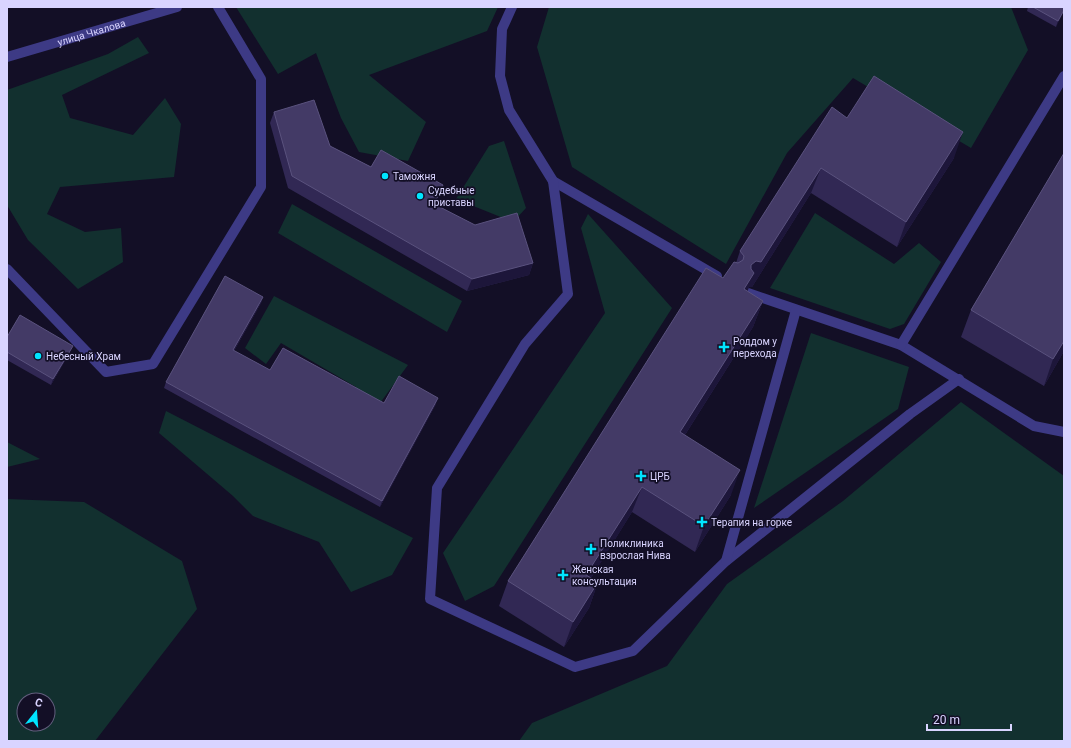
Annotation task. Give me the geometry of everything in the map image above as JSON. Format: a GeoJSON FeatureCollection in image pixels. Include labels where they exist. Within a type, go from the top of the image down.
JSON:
{"type":"FeatureCollection","features":[{"type":"Feature","properties":{"kind":"street","name":"улица Чкалова"},"geometry":{"type":"LineString","coordinates":[[7,57],[177,7]]}},
{"type":"Feature","properties":{"kind":"street"},"geometry":{"type":"LineString","coordinates":[[7,269],[106,372],[153,364],[261,187],[261,79],[218,7]]}},
{"type":"Feature","properties":{"kind":"street"},"geometry":{"type":"LineString","coordinates":[[512,7],[502,29],[500,76],[509,110],[553,181],[568,294],[525,344],[437,488],[430,599],[575,667],[633,651],[726,561],[910,414],[959,379]]}},
{"type":"Feature","properties":{"kind":"street"},"geometry":{"type":"LineString","coordinates":[[901,345],[1064,76]]}},
{"type":"Feature","properties":{"kind":"street"},"geometry":{"type":"LineString","coordinates":[[553,181],[728,282]]}},
{"type":"Feature","properties":{"kind":"street"},"geometry":{"type":"LineString","coordinates":[[748,293],[901,345],[1034,426],[1064,432]]}},
{"type":"Feature","properties":{"kind":"street"},"geometry":{"type":"LineString","coordinates":[[726,561],[796,310]]}},
{"type":"Feature","properties":{"kind":"green space"},"geometry":{"type":"Polygon","coordinates":[[[236,7],[498,7],[487,31],[369,75],[426,122],[408,161],[359,152],[341,118],[316,53],[278,74],[236,7]]]}},
{"type":"Feature","properties":{"kind":"green space"},"geometry":{"type":"Polygon","coordinates":[[[549,7],[1011,7],[1028,50],[971,148],[853,78],[787,153],[726,264],[572,167],[537,47],[549,7]]]}},
{"type":"Feature","properties":{"kind":"green space"},"geometry":{"type":"Polygon","coordinates":[[[138,37],[149,53],[62,95],[70,118],[133,135],[165,98],[181,124],[174,177],[60,187],[47,214],[85,232],[121,228],[123,262],[78,289],[28,240],[7,205],[7,90],[108,54],[138,37]]]}},
{"type":"Feature","properties":{"kind":"green space"},"geometry":{"type":"Polygon","coordinates":[[[504,141],[526,208],[513,222],[456,199],[489,146],[504,141]]]}},
{"type":"Feature","properties":{"kind":"green space"},"geometry":{"type":"Polygon","coordinates":[[[292,204],[462,301],[447,332],[278,233],[292,204]]]}},
{"type":"Feature","properties":{"kind":"green space"},"geometry":{"type":"Polygon","coordinates":[[[815,213],[894,264],[919,243],[941,262],[904,324],[890,329],[770,288],[815,213]]]}},
{"type":"Feature","properties":{"kind":"green space"},"geometry":{"type":"Polygon","coordinates":[[[588,214],[672,308],[494,586],[465,601],[443,553],[605,313],[581,228],[588,214]]]}},
{"type":"Feature","properties":{"kind":"green space"},"geometry":{"type":"Polygon","coordinates":[[[274,296],[408,365],[369,418],[356,406],[356,387],[281,343],[266,364],[245,348],[274,296]]]}},
{"type":"Feature","properties":{"kind":"green space"},"geometry":{"type":"Polygon","coordinates":[[[811,333],[909,367],[898,409],[754,508],[811,333]]]}},
{"type":"Feature","properties":{"kind":"green space"},"geometry":{"type":"Polygon","coordinates":[[[961,402],[1064,476],[1064,741],[519,741],[532,723],[667,666],[727,584],[843,501],[961,402]]]}},
{"type":"Feature","properties":{"kind":"green space"},"geometry":{"type":"Polygon","coordinates":[[[166,411],[413,538],[392,575],[351,592],[319,542],[253,516],[233,496],[159,433],[166,411]]]}},
{"type":"Feature","properties":{"kind":"green space"},"geometry":{"type":"Polygon","coordinates":[[[7,442],[40,459],[7,467],[7,442]]]}},
{"type":"Feature","properties":{"kind":"green space"},"geometry":{"type":"Polygon","coordinates":[[[7,499],[84,502],[182,561],[197,609],[95,741],[7,741],[7,499]]]}},
{"type":"Feature","properties":{"kind":"building"},"geometry":{"type":"Polygon","coordinates":[[[1033,7],[1064,7],[1064,10],[1058,21],[1033,7]]]}},
{"type":"Feature","properties":{"kind":"building"},"geometry":{"type":"Polygon","coordinates":[[[874,76],[963,132],[906,222],[821,168],[761,262],[756,261],[751,265],[751,269],[754,273],[744,289],[763,301],[680,432],[740,470],[704,526],[642,487],[586,575],[598,582],[573,622],[508,581],[706,268],[723,278],[734,262],[738,263],[743,260],[744,256],[740,251],[832,107],[847,118],[874,76]]]}},
{"type":"Feature","properties":{"kind":"building"},"geometry":{"type":"Polygon","coordinates":[[[314,100],[330,146],[371,167],[381,150],[443,185],[434,204],[475,225],[517,213],[533,263],[472,279],[292,176],[274,112],[314,100]]]}},
{"type":"Feature","properties":{"kind":"building"},"geometry":{"type":"Polygon","coordinates":[[[1064,153],[1064,341],[1053,359],[971,310],[1064,153]]]}},
{"type":"Feature","properties":{"kind":"building"},"geometry":{"type":"Polygon","coordinates":[[[225,276],[263,297],[233,350],[270,370],[283,348],[384,403],[399,376],[438,398],[382,501],[166,382],[225,276]]]}},
{"type":"Feature","properties":{"kind":"building","name":"Небесный Храм"},"geometry":{"type":"Polygon","coordinates":[[[20,315],[73,346],[53,379],[7,352],[7,337],[20,315]]]}},
{"type":"Feature","properties":{"kind":"place","name":"Таможня"},"geometry":{"type":"Point","coordinates":[385,176]}},
{"type":"Feature","properties":{"kind":"place","name":"Судебные приставы"},"geometry":{"type":"Point","coordinates":[420,196]}},
{"type":"Feature","properties":{"kind":"place","name":"Роддом у перехода"},"geometry":{"type":"Point","coordinates":[724,347]}},
{"type":"Feature","properties":{"kind":"place","name":"Небесный Храм"},"geometry":{"type":"Point","coordinates":[38,356]}},
{"type":"Feature","properties":{"kind":"place","name":"ЦРБ"},"geometry":{"type":"Point","coordinates":[641,476]}},
{"type":"Feature","properties":{"kind":"place","name":"Терапия на горке"},"geometry":{"type":"Point","coordinates":[702,522]}},
{"type":"Feature","properties":{"kind":"place","name":"Поликлиника взрослая Нива"},"geometry":{"type":"Point","coordinates":[591,549]}},
{"type":"Feature","properties":{"kind":"place","name":"Женская консультация"},"geometry":{"type":"Point","coordinates":[563,575]}}]}
